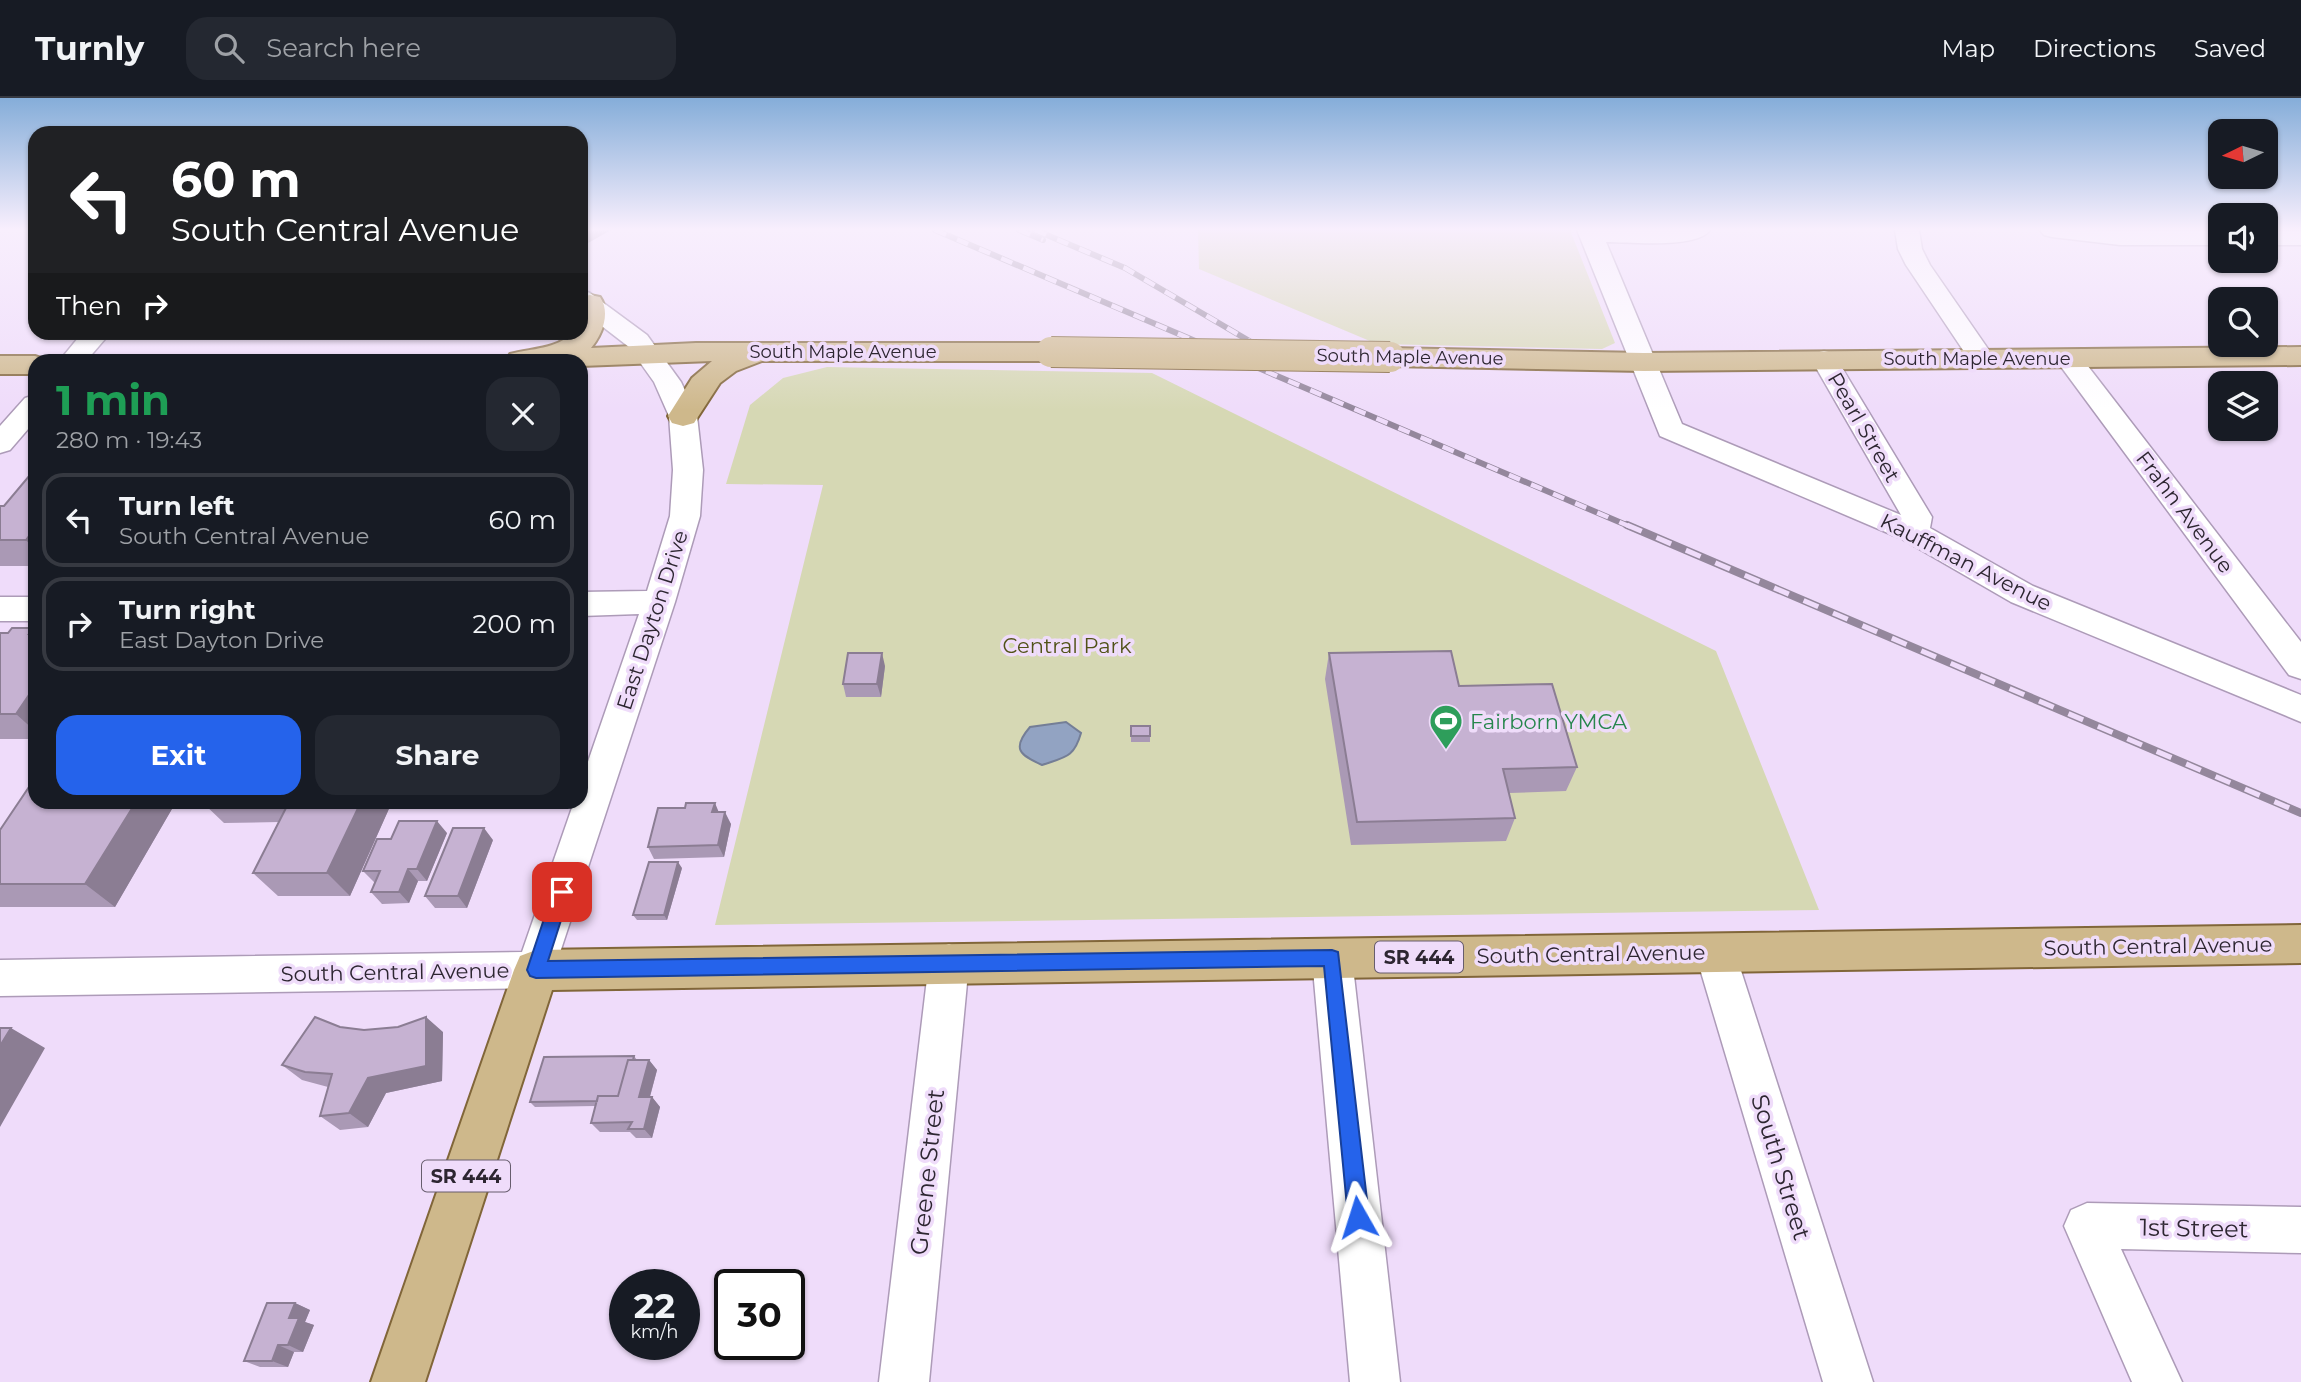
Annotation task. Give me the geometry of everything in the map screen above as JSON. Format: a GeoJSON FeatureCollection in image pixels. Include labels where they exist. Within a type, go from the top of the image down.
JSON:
{"type":"FeatureCollection","features":[{"type":"Feature","properties":{"kind":"main road"},"geometry":{"type":"LineString","coordinates":[[588,309],[592,325],[588,334]]}},
{"type":"Feature","properties":{"kind":"main road"},"geometry":{"type":"LineString","coordinates":[[555,354],[583,340]]}},
{"type":"Feature","properties":{"kind":"main road","name":"South Maple Avenue"},"geometry":{"type":"LineString","coordinates":[[588,358],[766,352],[1051,352],[1644,362],[2301,356]]}},
{"type":"Feature","properties":{"kind":"main road"},"geometry":{"type":"LineString","coordinates":[[683,416],[712,372],[737,359],[766,352]]}},
{"type":"Feature","properties":{"kind":"main road"},"geometry":{"type":"LineString","coordinates":[[0,365],[28,365]]}},
{"type":"Feature","properties":{"kind":"main road","name":"South Central Avenue"},"geometry":{"type":"LineString","coordinates":[[536,970],[2301,944]]}},
{"type":"Feature","properties":{"kind":"main road","name":"SR 444"},"geometry":{"type":"LineString","coordinates":[[398,1382],[536,970]]}},
{"type":"Feature","properties":{"kind":"street"},"geometry":{"type":"LineString","coordinates":[[1614,290],[1644,362]]}},
{"type":"Feature","properties":{"kind":"street"},"geometry":{"type":"LineString","coordinates":[[1935,290],[1982,359]]}},
{"type":"Feature","properties":{"kind":"street","name":"East Dayton Drive"},"geometry":{"type":"LineString","coordinates":[[536,970],[659,602],[685,516],[688,470],[683,416],[667,382],[650,355],[638,341],[588,303]]}},
{"type":"Feature","properties":{"kind":"street"},"geometry":{"type":"LineString","coordinates":[[78,354],[91,340]]}},
{"type":"Feature","properties":{"kind":"street","name":"Frahn Avenue"},"geometry":{"type":"LineString","coordinates":[[2068,358],[2301,666]]}},
{"type":"Feature","properties":{"kind":"street","name":"Pearl Street"},"geometry":{"type":"LineString","coordinates":[[1825,359],[1917,517],[1913,532]]}},
{"type":"Feature","properties":{"kind":"street","name":"Kauffman Avenue"},"geometry":{"type":"LineString","coordinates":[[1644,362],[1670,430],[1913,532],[2022,594],[2301,709]]}},
{"type":"Feature","properties":{"kind":"street"},"geometry":{"type":"LineString","coordinates":[[0,444],[28,412]]}},
{"type":"Feature","properties":{"kind":"street"},"geometry":{"type":"LineString","coordinates":[[588,604],[659,602]]}},
{"type":"Feature","properties":{"kind":"street"},"geometry":{"type":"LineString","coordinates":[[0,609],[28,609]]}},
{"type":"Feature","properties":{"kind":"street","name":"South Street"},"geometry":{"type":"LineString","coordinates":[[1715,953],[1848,1382]]}},
{"type":"Feature","properties":{"kind":"street"},"geometry":{"type":"LineString","coordinates":[[1332,958],[1375,1382]]}},
{"type":"Feature","properties":{"kind":"street","name":"Greene Street"},"geometry":{"type":"LineString","coordinates":[[904,1382],[948,962]]}},
{"type":"Feature","properties":{"kind":"street","name":"South Central Avenue"},"geometry":{"type":"LineString","coordinates":[[0,978],[536,970]]}},
{"type":"Feature","properties":{"kind":"street","name":"1st Street"},"geometry":{"type":"LineString","coordinates":[[2157,1382],[2087,1226],[2301,1230]]}},
{"type":"Feature","properties":{"kind":"green space"},"geometry":{"type":"Polygon","coordinates":[[[1249,290],[1594,290],[1615,343],[1602,349],[1377,344],[1249,290]]]}},
{"type":"Feature","properties":{"kind":"green space","name":"Central Park"},"geometry":{"type":"Polygon","coordinates":[[[827,367],[1152,373],[1716,651],[1819,910],[715,925],[823,485],[726,484],[750,405],[783,378],[827,367]]]}},
{"type":"Feature","properties":{"kind":"water"},"geometry":{"type":"Polygon","coordinates":[[[1066,722],[1081,733],[1068,755],[1042,765],[1028,758],[1021,750],[1021,741],[1030,727],[1066,722]]]}},
{"type":"Feature","properties":{"kind":"building"},"geometry":{"type":"Polygon","coordinates":[[[28,477],[26,540],[0,540],[0,506],[4,506],[28,477]]]}},
{"type":"Feature","properties":{"kind":"building"},"geometry":{"type":"Polygon","coordinates":[[[12,628],[28,628],[28,696],[16,714],[0,714],[0,633],[8,633],[12,628]]]}},
{"type":"Feature","properties":{"kind":"building","name":"Fairborn YMCA"},"geometry":{"type":"Polygon","coordinates":[[[1451,651],[1459,686],[1552,684],[1577,767],[1503,769],[1515,818],[1357,822],[1329,653],[1451,651]]]}},
{"type":"Feature","properties":{"kind":"building"},"geometry":{"type":"Polygon","coordinates":[[[848,653],[882,653],[877,684],[843,684],[848,653]]]}},
{"type":"Feature","properties":{"kind":"building"},"geometry":{"type":"Polygon","coordinates":[[[1131,726],[1150,726],[1150,736],[1131,736],[1131,726]]]}},
{"type":"Feature","properties":{"kind":"building"},"geometry":{"type":"Polygon","coordinates":[[[28,788],[28,809],[132,809],[85,884],[0,884],[0,830],[28,788]]]}},
{"type":"Feature","properties":{"kind":"building"},"geometry":{"type":"Polygon","coordinates":[[[686,803],[715,803],[712,812],[725,812],[718,845],[648,847],[658,808],[685,808],[686,803]]]}},
{"type":"Feature","properties":{"kind":"building"},"geometry":{"type":"Polygon","coordinates":[[[285,809],[358,809],[327,873],[253,873],[285,809]]]}},
{"type":"Feature","properties":{"kind":"building"},"geometry":{"type":"Polygon","coordinates":[[[399,821],[437,821],[417,869],[408,869],[399,892],[371,892],[380,871],[363,871],[377,839],[391,839],[399,821]]]}},
{"type":"Feature","properties":{"kind":"building"},"geometry":{"type":"Polygon","coordinates":[[[453,828],[484,828],[458,896],[425,896],[453,828]]]}},
{"type":"Feature","properties":{"kind":"building"},"geometry":{"type":"Polygon","coordinates":[[[649,862],[678,862],[664,915],[633,915],[649,862]]]}},
{"type":"Feature","properties":{"kind":"building"},"geometry":{"type":"Polygon","coordinates":[[[315,1017],[340,1027],[364,1030],[398,1027],[426,1017],[426,1066],[368,1078],[349,1113],[320,1116],[332,1074],[305,1072],[282,1065],[315,1017]]]}},
{"type":"Feature","properties":{"kind":"building"},"geometry":{"type":"Polygon","coordinates":[[[0,1028],[11,1028],[0,1046],[0,1028]]]}},
{"type":"Feature","properties":{"kind":"building"},"geometry":{"type":"Polygon","coordinates":[[[634,1056],[633,1060],[628,1060],[618,1096],[598,1096],[597,1101],[530,1102],[544,1057],[634,1056]]]}},
{"type":"Feature","properties":{"kind":"building"},"geometry":{"type":"Polygon","coordinates":[[[628,1060],[649,1060],[639,1097],[652,1097],[644,1129],[628,1129],[632,1122],[591,1123],[598,1096],[618,1096],[628,1060]]]}},
{"type":"Feature","properties":{"kind":"building"},"geometry":{"type":"Polygon","coordinates":[[[267,1303],[295,1303],[289,1318],[299,1318],[288,1345],[278,1345],[272,1361],[244,1361],[267,1303]]]}},
{"type":"Feature","properties":{"kind":"railway"},"geometry":{"type":"LineString","coordinates":[[1075,290],[1631,527]]}},
{"type":"Feature","properties":{"kind":"railway"},"geometry":{"type":"LineString","coordinates":[[1162,290],[1263,349]]}},
{"type":"Feature","properties":{"kind":"railway"},"geometry":{"type":"LineString","coordinates":[[1627,525],[2301,813]]}},
{"type":"Feature","properties":{"kind":"place","name":"Fairborn YMCA"},"geometry":{"type":"Point","coordinates":[1446,751]}},
{"type":"Feature","properties":{"kind":"route"},"geometry":{"type":"LineString","coordinates":[[562,892],[536,970],[1332,958],[1358,1217]]}}]}
